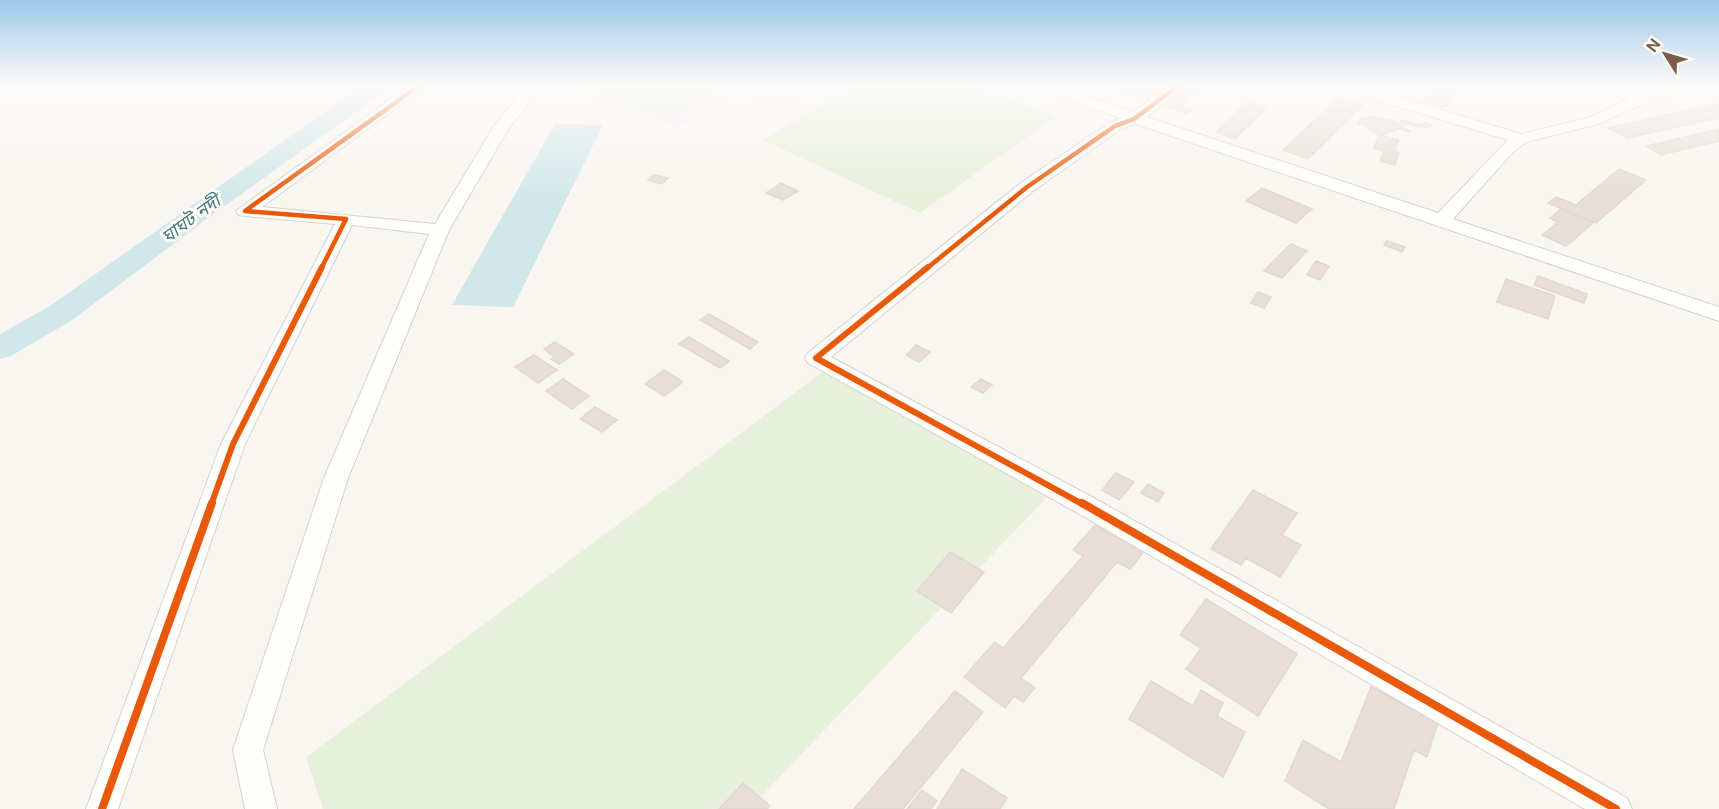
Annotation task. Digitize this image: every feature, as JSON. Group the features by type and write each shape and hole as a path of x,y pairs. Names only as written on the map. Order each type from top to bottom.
{"street":[{"path":"368,123 245,212 346,219 440,230"},
{"path":"261,809 248,750 336,478 440,230 505,123"},
{"path":"1124,123 1115,126 1027,187 816,358 1092,509 1616,809"},
{"path":"1145,123 1719,314"},
{"path":"1467,123 1520,139"},
{"path":"1441,221 1507,149 1520,139 1586,123"},
{"path":"102,809 233,444 346,219"}],"shaded area":[{"path":"666,123 687,123 679,127"}],"green space":[{"path":"792,123 1047,123 920,213 763,140"},
{"path":"824,371 1052,492 749,809 323,809 306,757"}],"water":[{"path":"555,124 603,125 513,307 452,305"}],"building":[{"path":"1226,123 1251,123 1235,139 1216,132"},
{"path":"1312,123 1345,123 1308,159 1283,150"},
{"path":"1395,123 1394,125 1412,123 1420,125 1426,123 1432,126 1424,128 1407,124 1401,126 1411,132 1399,129 1380,135 1399,140 1395,150 1399,153 1395,165 1380,161 1384,151 1374,148 1379,135 1367,128 1368,126 1358,124"},
{"path":"1631,123 1697,123 1628,138 1608,128"},
{"path":"1719,129 1719,141 1661,155 1646,146"},
{"path":"1619,169 1646,180 1596,223 1548,203 1556,197 1576,205"},
{"path":"654,175 668,178 662,184 648,180"},
{"path":"781,183 798,191 783,200 766,193"},
{"path":"1262,188 1312,209 1296,223 1246,201"},
{"path":"1561,209 1593,223 1566,246 1542,235 1558,222 1550,218"},
{"path":"1387,241 1405,247 1402,252 1384,245"},
{"path":"1291,244 1307,251 1282,278 1264,271"},
{"path":"1316,261 1329,266 1320,280 1307,275"},
{"path":"1538,276 1587,294 1584,303 1534,285"},
{"path":"1506,279 1555,296 1548,319 1497,302"},
{"path":"1258,292 1271,297 1264,308 1251,303"},
{"path":"709,314 758,342 750,349 700,320"},
{"path":"689,337 729,361 720,368 679,344"},
{"path":"555,342 574,354 559,364 551,359 555,357 544,349"},
{"path":"916,345 930,352 919,362 906,355"},
{"path":"534,355 557,370 538,383 515,367"},
{"path":"664,370 683,382 664,396 645,384"},
{"path":"563,379 589,396 572,409 546,391"},
{"path":"981,379 992,385 983,393 971,387"},
{"path":"595,407 617,420 602,432 580,419"},
{"path":"1116,473 1134,482 1119,500 1102,490"},
{"path":"1148,484 1164,493 1158,502 1141,493"},
{"path":"1253,490 1297,513 1282,535 1301,545 1280,577 1246,558 1241,565 1211,549"},
{"path":"1095,525 1143,553 1130,569 1117,562 1021,678 1035,688 1023,702 1014,696 1005,708 964,677 995,642 1003,648 1083,556 1073,550"},
{"path":"950,552 984,572 951,613 917,591"},
{"path":"1206,599 1297,654 1258,716 1186,669 1201,648 1180,635"},
{"path":"1151,681 1193,706 1201,690 1223,703 1217,716 1245,732 1223,777 1129,719"},
{"path":"1371,687 1438,722 1427,757 1414,750 1394,809 1329,809 1285,781 1303,740 1341,762"},
{"path":"955,691 983,712 903,809 854,809"},
{"path":"962,769 1007,798 1000,809 937,809"},
{"path":"743,783 770,806 767,809 719,809"},
{"path":"922,790 937,801 931,809 907,809"}],"waterway":[{"name":"ঘাঘট নদী","path":"0,348 61,313 324,123"}],"cycle path":[{"path":"102,809 233,444 346,219 245,211 368,123"},
{"path":"1124,123 1115,126 1027,187 816,358 1092,509 1616,809"}]}
